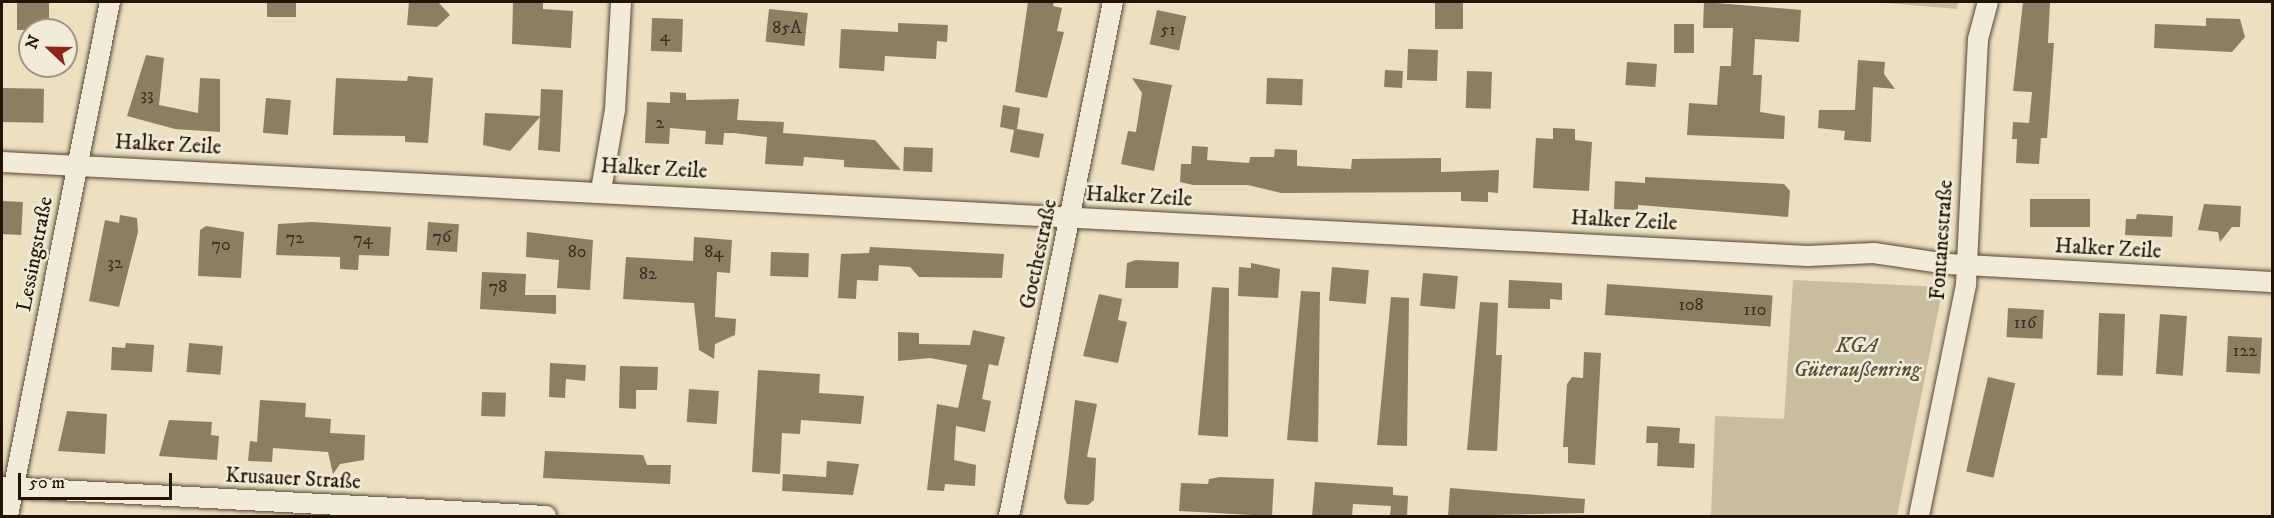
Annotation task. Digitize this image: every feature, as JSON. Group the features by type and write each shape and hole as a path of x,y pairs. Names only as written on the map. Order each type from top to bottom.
{"street":[{"name":"Lessingstraße","path":"8,516 8,488 110,2"},
{"path":"602,190 615,110 621,2"},
{"name":"Goethestraße","path":"1009,516 1113,2"},
{"name":"Fontanestraße","path":"1919,516 1966,266 1978,39 1988,2"},
{"name":"Halker Zeile","path":"2,162 602,190 1071,218 1808,256 1874,253 1966,266 2272,282"},
{"name":"Krusauer Straße","path":"8,488 546,516"}],"green space":[{"path":"1873,2 1958,2 1957,9"},
{"name":"KGA Güteraußenring","path":"1793,280 1943,287 1897,516 1711,516 1715,416 1784,419"}],"building":[{"path":"17,2 49,2 49,18 18,18 17,30"},
{"path":"267,2 296,2 296,17 267,17"},
{"path":"409,2 438,2 450,15 437,27 407,25"},
{"path":"513,2 543,2 543,9 573,11 571,48 512,44"},
{"path":"1028,2 1054,2 1053,6 1062,8 1057,31 1064,32 1047,98 1015,92"},
{"path":"1435,2 1463,2 1463,29 1435,29"},
{"path":"1704,2 1801,10 1799,42 1755,39 1753,75 1762,75 1760,112 1785,116 1784,139 1687,135 1689,103 1717,105 1720,66 1731,66 1733,28 1703,28"},
{"path":"2023,2 2050,2 2048,43 2054,43 2047,138 2041,138 2039,164 2016,163 2017,139 2012,139 2013,122 2029,123 2032,92 2013,91"},
{"path":"769,9 808,13 804,46 766,42"},
{"path":"1157,10 1186,16 1179,50 1150,44"},
{"path":"652,18 683,19 682,52 651,51"},
{"path":"2206,18 2240,19 2245,37 2232,52 2154,48 2155,24 2206,26"},
{"path":"898,23 948,25 947,42 937,41 936,59 885,56 884,71 839,68 841,29 898,32"},
{"path":"1674,24 1694,24 1694,53 1674,53"},
{"path":"1408,49 1438,50 1437,81 1407,80"},
{"path":"146,55 164,58 159,105 198,113 200,78 220,79 220,132 175,129 127,116"},
{"path":"1858,60 1885,62 1884,74 1895,89 1873,87 1871,142 1844,140 1845,131 1818,128 1819,110 1855,110"},
{"path":"1627,62 1657,64 1655,87 1625,85"},
{"path":"1385,70 1403,71 1402,88 1384,87"},
{"path":"1467,71 1492,72 1491,109 1466,108"},
{"path":"408,76 433,78 428,143 405,142 405,136 333,135 336,78 407,81"},
{"path":"1132,78 1172,85 1154,171 1121,164 1128,131 1136,132 1142,93"},
{"path":"1267,78 1303,79 1302,105 1266,104"},
{"path":"2,88 44,89 43,123 2,122"},
{"path":"541,89 563,90 560,152 538,150 540,117 510,151 483,145 485,113 540,116"},
{"path":"670,92 686,93 686,100 739,99 737,120 784,122 783,133 875,140 901,170 844,167 844,160 804,157 803,166 765,164 767,137 734,133 724,133 723,145 705,144 706,131 670,128 669,144 645,143 647,102 670,103"},
{"path":"266,98 291,100 288,135 263,133"},
{"path":"1003,105 1020,108 1017,129 1044,134 1039,158 1010,152 1014,130 1000,127"},
{"path":"1553,128 1575,129 1575,140 1592,142 1589,191 1533,188 1536,138 1553,139"},
{"path":"1192,146 1208,147 1207,160 1249,163 1250,157 1274,157 1275,149 1297,150 1297,166 1351,169 1352,159 1441,158 1441,172 1499,170 1498,193 1488,192 1488,202 1461,201 1461,192 1281,193 1248,185 1193,185 1180,182 1181,164 1191,164"},
{"path":"904,147 933,148 932,172 903,171"},
{"path":"1645,177 1784,184 1790,191 1788,217 1638,205 1638,210 1614,209 1615,181 1645,183"},
{"path":"2030,199 2090,199 2090,227 2030,227"},
{"path":"2,201 23,202 21,235 2,234"},
{"path":"2204,204 2241,206 2240,227 2232,227 2220,242 2218,232 2198,230"},
{"path":"2137,214 2173,216 2172,237 2125,235 2126,219 2136,219"},
{"path":"120,215 137,218 138,232 119,307 89,301 105,220 119,223"},
{"path":"312,222 391,227 389,256 359,255 358,270 340,269 340,257 276,255 278,224"},
{"path":"428,222 459,224 457,252 426,250"},
{"path":"206,226 244,232 241,278 198,276 200,230"},
{"path":"527,232 593,240 590,290 557,288 559,260 526,257"},
{"path":"694,237 732,240 730,273 717,272 715,317 736,319 735,335 715,344 714,359 699,350 694,303 623,299 626,257 693,261"},
{"path":"870,247 1004,254 1002,278 919,277 910,267 879,265 878,281 857,280 856,299 838,298 841,254 869,253"},
{"path":"771,252 809,253 808,277 770,276"},
{"path":"1136,260 1179,262 1178,288 1125,288 1127,263"},
{"path":"1251,263 1280,269 1278,298 1238,296 1239,267 1251,268"},
{"path":"1332,267 1369,270 1366,304 1329,301"},
{"path":"482,272 526,274 525,295 556,295 556,314 480,309"},
{"path":"1423,273 1458,276 1455,309 1420,306"},
{"path":"1509,280 1562,283 1562,300 1550,299 1550,309 1508,308"},
{"path":"1607,284 1773,296 1770,327 1605,315"},
{"path":"1212,287 1229,288 1228,437 1198,435"},
{"path":"1301,291 1320,292 1318,442 1287,440"},
{"path":"1099,294 1122,299 1118,320 1127,322 1118,363 1083,356"},
{"path":"1391,297 1409,298 1407,446 1377,445"},
{"path":"1480,302 1498,303 1496,355 1502,355 1497,451 1467,450"},
{"path":"2008,308 2044,310 2042,339 2006,337"},
{"path":"2099,313 2125,314 2123,376 2097,375"},
{"path":"2160,314 2187,316 2183,376 2156,374"},
{"path":"973,330 1005,337 998,366 989,364 982,399 991,401 985,432 956,426 954,460 976,465 975,486 945,484 944,491 927,490 937,404 958,408 967,365 930,358 898,361 898,332 919,333 919,344 970,345"},
{"path":"2228,336 2262,338 2260,374 2226,372"},
{"path":"126,343 154,345 152,372 111,370 112,347 125,348"},
{"path":"189,343 223,346 220,375 186,372"},
{"path":"1584,352 1601,353 1595,465 1568,463 1568,447 1563,447 1567,384 1572,377 1583,378"},
{"path":"550,363 586,365 585,381 566,379 565,398 549,397"},
{"path":"620,366 658,367 657,390 636,390 636,409 619,408"},
{"path":"758,370 820,374 819,393 864,396 861,424 801,420 800,434 782,433 780,474 752,472"},
{"path":"1988,377 2015,383 1993,478 1966,472"},
{"path":"689,389 719,391 717,424 687,422"},
{"path":"482,392 506,393 505,417 481,416"},
{"path":"260,400 306,403 305,417 331,419 330,433 365,435 364,460 340,464 333,474 328,452 273,448 272,462 248,461 250,441 257,442"},
{"path":"1075,400 1097,404 1087,457 1096,458 1094,500 1088,505 1067,504 1064,498"},
{"path":"67,411 107,414 105,454 58,451"},
{"path":"169,420 212,422 211,435 219,436 217,460 159,456"},
{"path":"1647,426 1680,428 1679,443 1695,444 1694,468 1657,466 1658,443 1646,443"},
{"path":"545,451 643,455 647,465 671,465 670,484 543,478"},
{"path":"827,461 859,464 853,495 782,491 783,474 826,477"},
{"path":"1220,477 1274,479 1272,516 1179,511 1181,483 1208,484 1209,479"},
{"path":"1315,482 1393,487 1393,495 1408,496 1407,516 1390,516 1391,506 1353,504 1352,516 1312,516"},
{"path":"1450,488 1585,499 1584,513 1448,516"}]}
